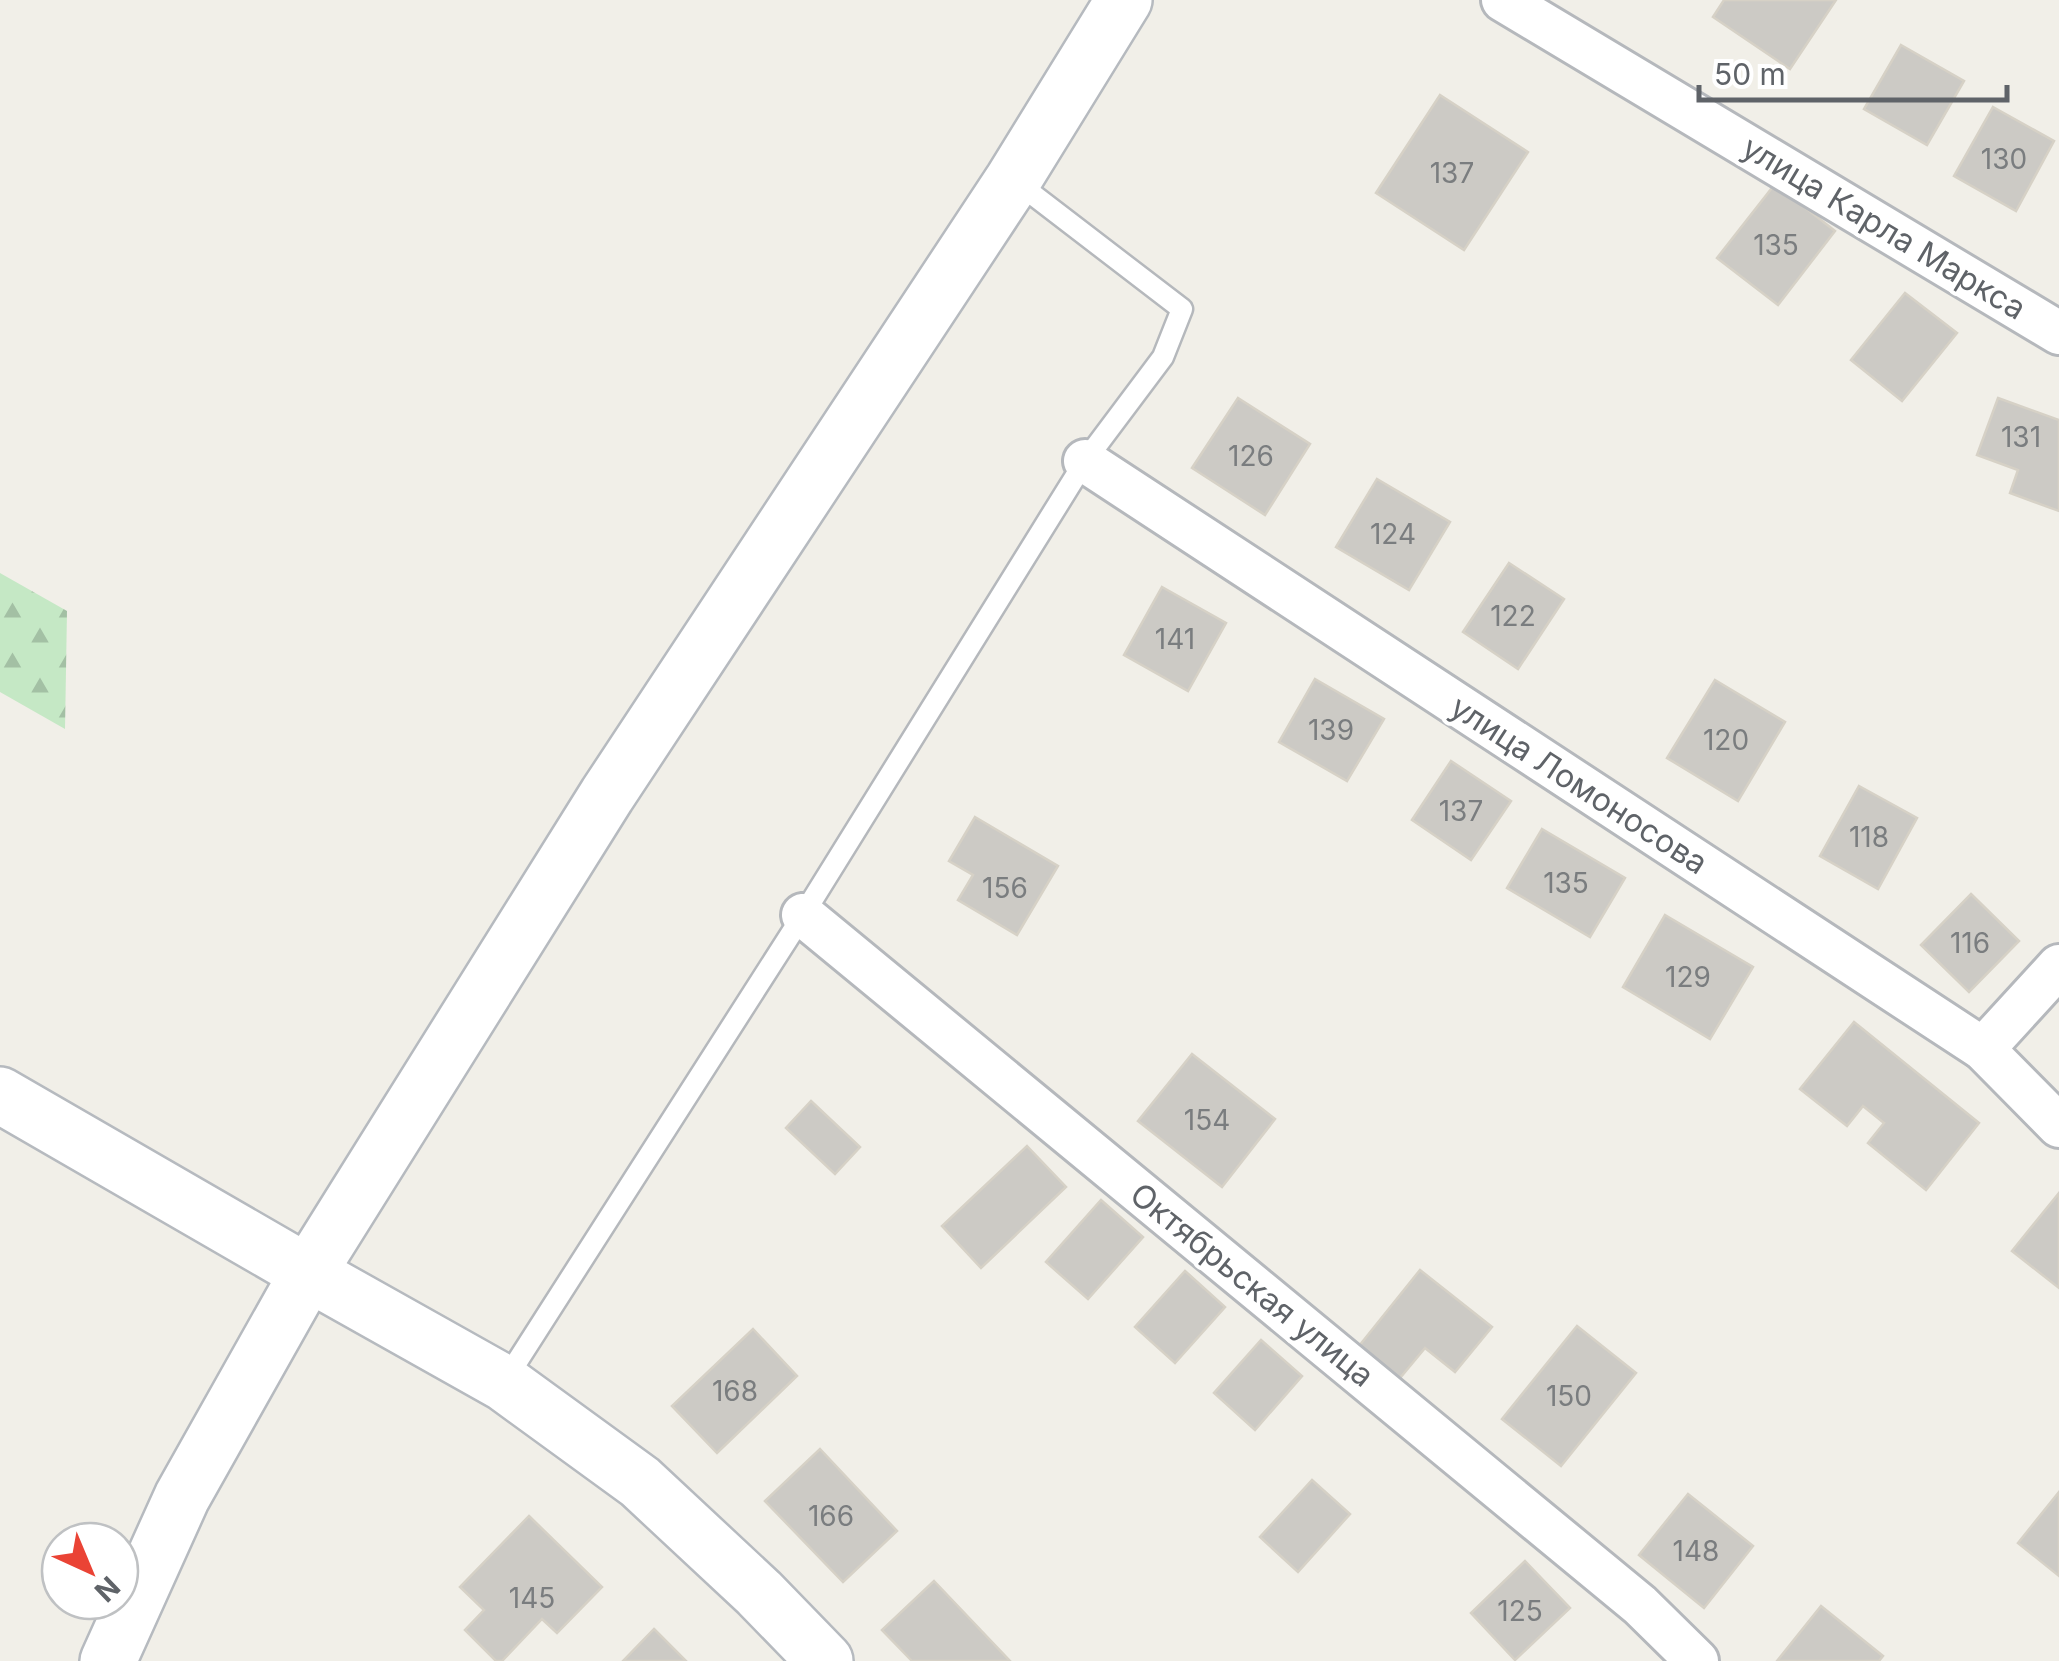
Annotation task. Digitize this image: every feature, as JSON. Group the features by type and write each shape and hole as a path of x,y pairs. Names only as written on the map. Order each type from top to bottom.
{"main road":[{"path":"108,1661 182,1497 308,1274 607,795 1013,180 1124,0"},
{"path":"0,1094 504,1383 640,1482 759,1592 825,1661"}],"street":[{"name":"улица Карла Маркса","path":"1503,0 2059,333"},
{"name":"улица Ломоносова","path":"1085,461 1983,1049 2059,1126"},
{"name":"Октябрьская улица","path":"802,915 1625,1592 1697,1661"},
{"path":"1983,1049 2059,966"}],"lane":[{"path":"504,1383 1085,461 1163,357 1182,310 1013,180"}],"green space":[{"path":"0,573 67,611 65,729 0,692"}],"building":[{"path":"1724,0 1836,0 1790,69 1713,17"},
{"path":"1901,45 1964,81 1927,145 1864,109"},
{"path":"1440,95 1528,152 1464,250 1376,193"},
{"path":"1993,107 2054,141 2016,211 1954,176"},
{"path":"1775,184 1835,231 1778,305 1717,258"},
{"path":"1905,293 1957,333 1902,401 1851,360"},
{"path":"1238,398 1310,444 1265,515 1192,468"},
{"path":"1998,398 2059,420 2059,511 2010,493 2018,470 1977,455"},
{"path":"1377,479 1450,522 1409,590 1336,547"},
{"path":"1509,563 1564,599 1518,669 1463,632"},
{"path":"1162,587 1226,623 1188,691 1124,655"},
{"path":"1315,679 1384,719 1347,781 1279,742"},
{"path":"1715,680 1785,722 1738,801 1667,758"},
{"path":"1451,761 1511,801 1471,860 1412,820"},
{"path":"1859,786 1917,818 1878,889 1820,856"},
{"path":"975,817 1058,866 1017,935 958,900 973,875 949,861"},
{"path":"1542,829 1625,878 1590,937 1507,888"},
{"path":"1971,894 2019,941 1969,992 1921,945"},
{"path":"1665,915 1753,967 1710,1039 1623,987"},
{"path":"1854,1022 1979,1123 1926,1190 1868,1143 1884,1123 1863,1106 1847,1126 1800,1089"},
{"path":"1192,1054 1275,1119 1222,1187 1138,1121"},
{"path":"811,1101 860,1147 835,1174 786,1128"},
{"path":"1027,1146 1066,1187 981,1268 942,1226"},
{"path":"2059,1193 2059,1288 2012,1251"},
{"path":"1101,1200 1143,1237 1088,1299 1046,1262"},
{"path":"1420,1270 1492,1327 1455,1372 1425,1348 1400,1378 1359,1346"},
{"path":"1185,1271 1225,1307 1175,1363 1135,1327"},
{"path":"1577,1326 1636,1373 1561,1466 1502,1419"},
{"path":"753,1329 797,1376 717,1453 672,1406"},
{"path":"1261,1340 1302,1376 1255,1430 1214,1393"},
{"path":"820,1449 897,1531 843,1582 765,1501"},
{"path":"1312,1480 1350,1514 1298,1572 1260,1537"},
{"path":"2059,1492 2059,1576 2018,1543"},
{"path":"1688,1494 1753,1546 1704,1608 1639,1555"},
{"path":"529,1516 602,1587 557,1633 542,1619 502,1661 496,1661 465,1630 484,1610 460,1587"},
{"path":"1525,1561 1570,1608 1515,1660 1471,1613"},
{"path":"934,1581 1010,1661 912,1661 882,1630"},
{"path":"1821,1606 1883,1656 1879,1661 1777,1661"},
{"path":"654,1629 686,1661 623,1661"}]}
